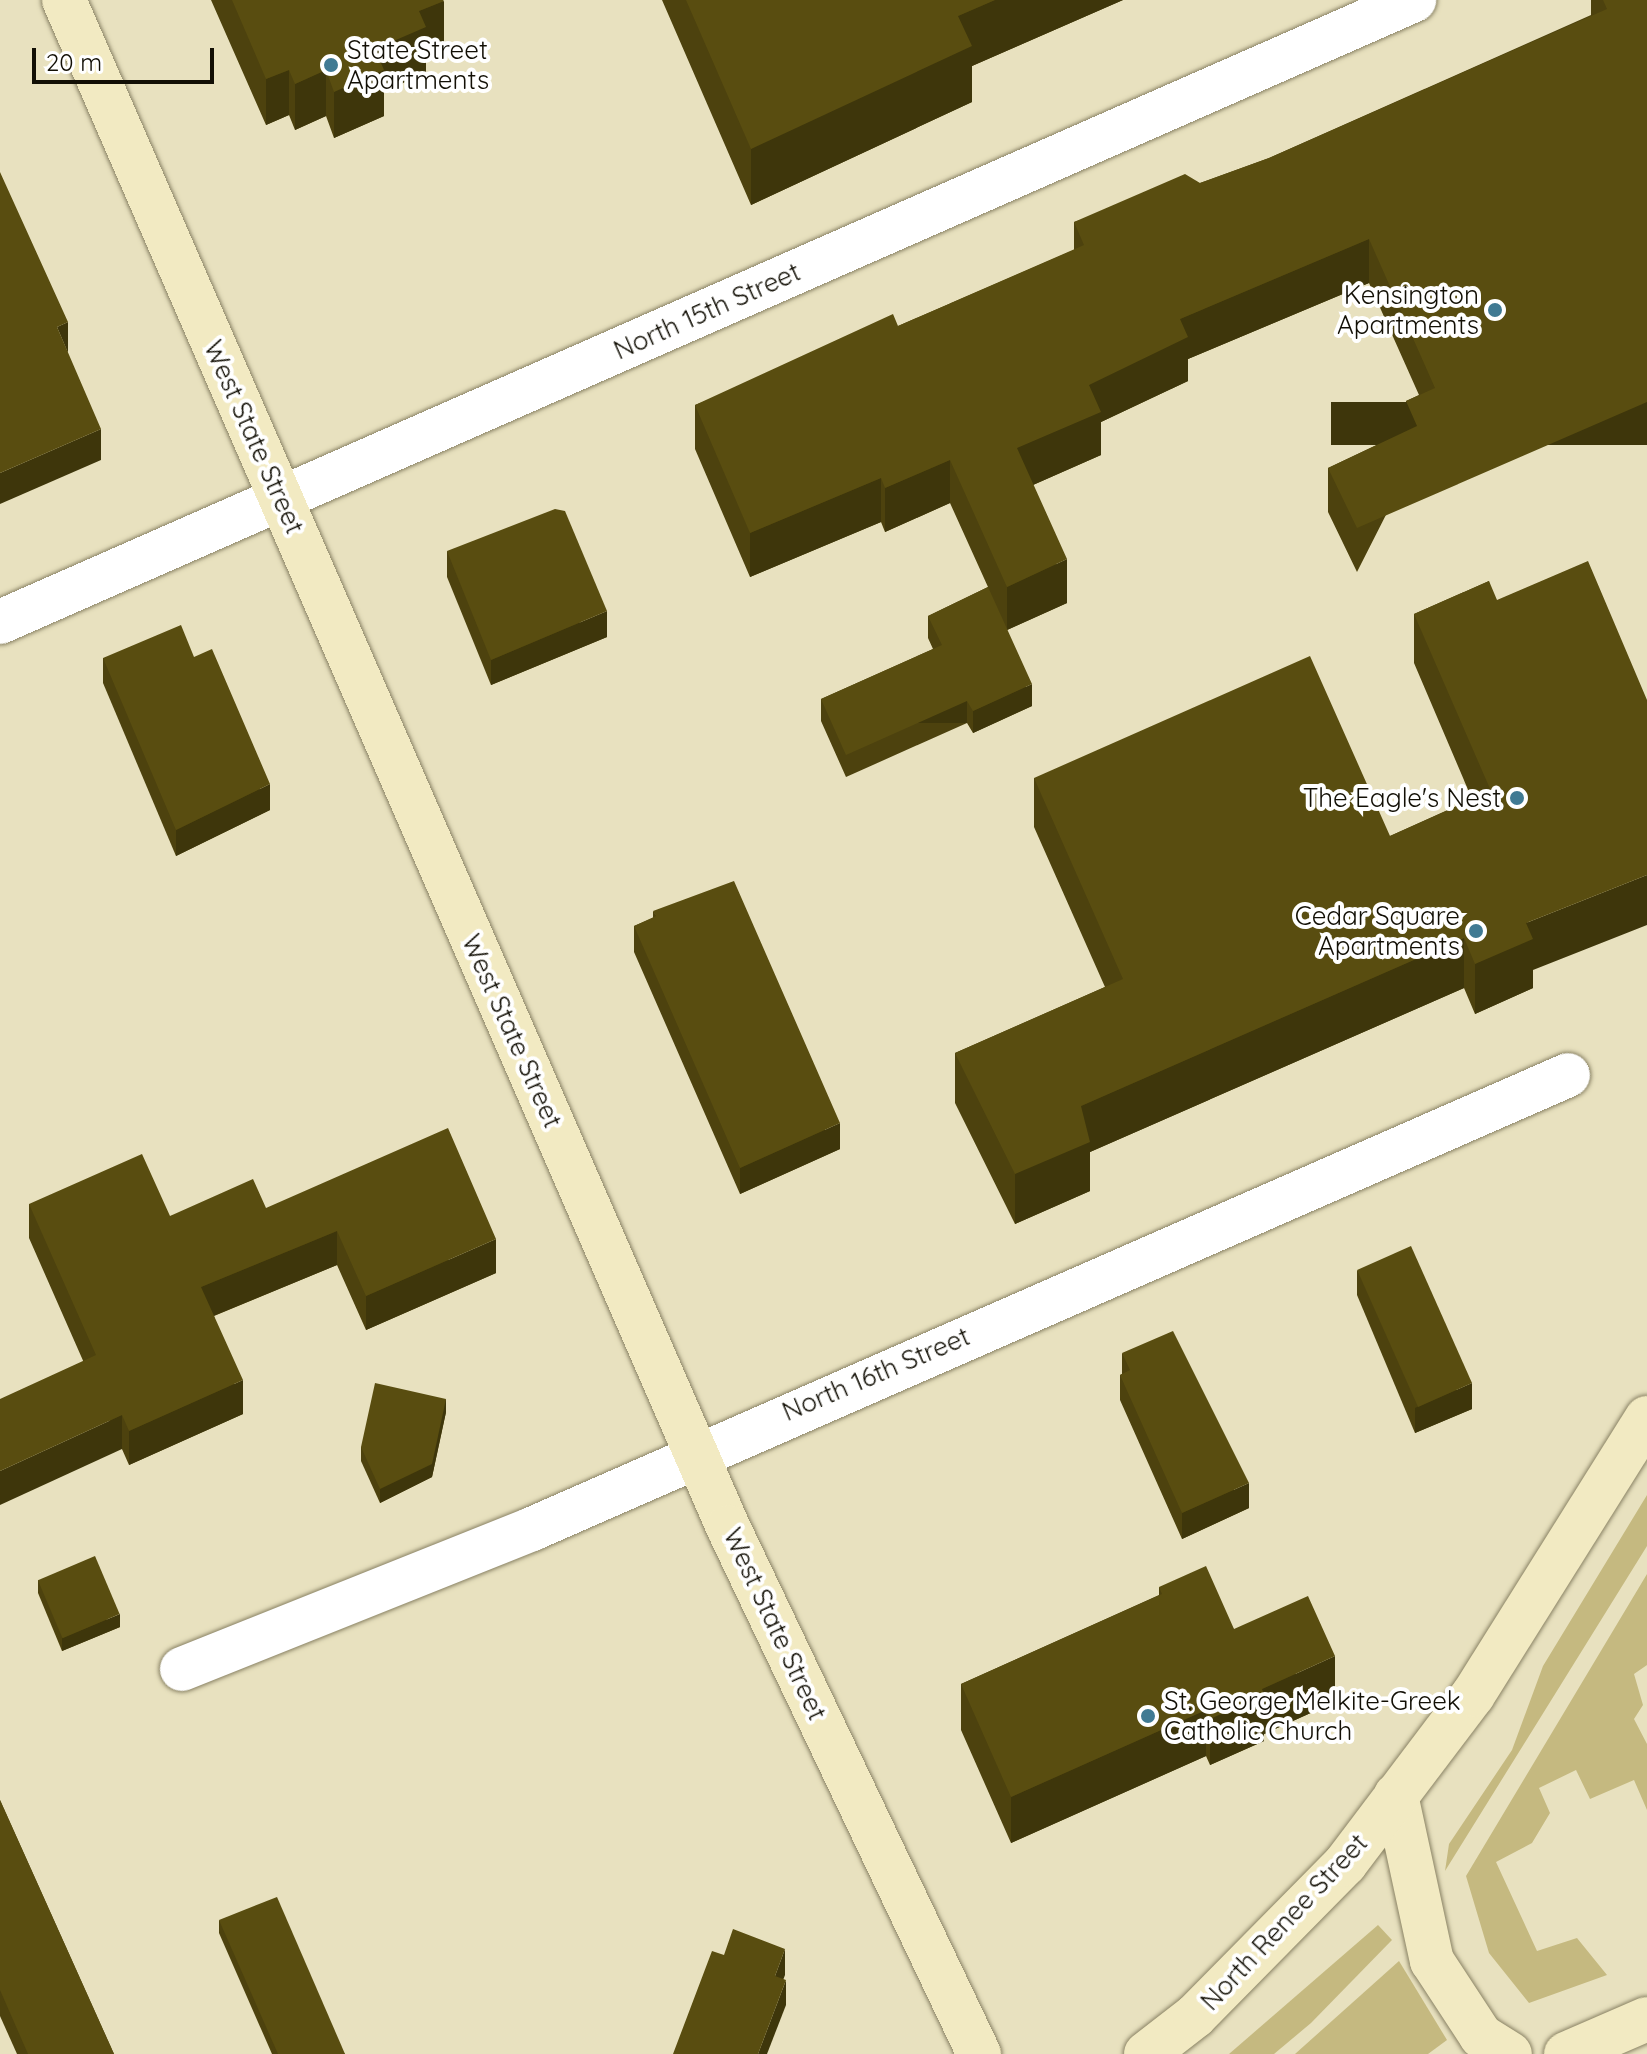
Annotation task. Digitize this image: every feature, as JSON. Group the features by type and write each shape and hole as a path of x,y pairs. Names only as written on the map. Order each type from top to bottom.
{"street":[{"name":"West State Street","path":"64,0 698,1454 979,2054"},
{"name":"North 15th Street","path":"0,622 1414,0"},
{"name":"North 16th Street","path":"182,1669 532,1529 1568,1075"},
{"name":"North Renee Street","path":"1146,2054 1195,2016 1334,1875 1473,1695 1647,1418"},
{"path":"1396,1795 1432,1961 1481,2036 1510,2054"},
{"path":"1566,2054 1647,2019"}],"shaded area":[{"path":"1647,1495 1647,1546 1445,1871 1449,1844 1512,1750 1543,1666"},
{"path":"1647,1574 1647,1665 1634,1674 1643,1705 1634,1719 1647,1744 1647,1810 1634,1780 1590,1799 1576,1770 1539,1788 1550,1813 1532,1843 1496,1862 1537,1951 1577,1938 1607,1975 1529,2003 1489,1953 1466,1876"},
{"path":"1378,1925 1392,1940 1311,2023 1274,2054 1229,2054"},
{"path":"1399,1961 1447,2040 1428,2054 1295,2054"}],"building":[{"path":"232,0 444,1 419,11 426,27 375,49 384,70 334,92 326,70 295,84 289,70 266,79"},
{"path":"686,0 995,0 958,16 972,46 751,149"},
{"path":"1603,0 1647,0 1647,402 1357,528 1328,468 1417,426 1406,401 1435,388 1369,239 1180,319 1188,337 1089,385 1101,412 1017,448 1067,559 1007,587 950,460 885,488 881,478 750,533 695,405 893,314 898,326 1084,245 1074,222 1185,174 1200,183 1269,158 1607,9"},
{"path":"0,172 68,322 57,327 101,429 0,473"},
{"path":"555,509 565,511 607,611 491,660 447,551"},
{"path":"1588,561 1647,700 1647,875 1526,923 1533,939 1475,964 1464,938 1081,1106 1090,1142 1015,1174 955,1053 1123,979 1034,778 1310,656 1390,836 1491,791 1414,614 1489,581 1497,600"},
{"path":"988,587 1032,684 973,711 967,701 846,755 821,699 942,645 928,616"},
{"path":"181,625 194,657 212,649 270,784 176,830 103,658"},
{"path":"734,881 840,1123 740,1168 634,926 656,916 653,911"},
{"path":"448,1128 496,1239 366,1296 337,1231 201,1287 243,1380 129,1431 122,1415 0,1471 0,1399 96,1355 29,1204 142,1154 170,1216 253,1179 266,1208"},
{"path":"1411,1246 1472,1383 1418,1407 1357,1270"},
{"path":"1173,1331 1249,1483 1182,1513 1120,1375 1130,1370 1122,1353"},
{"path":"375,1383 446,1399 432,1464 380,1489 361,1447"},
{"path":"95,1556 120,1614 63,1638 38,1580"},
{"path":"1206,1566 1234,1629 1308,1596 1335,1656 1262,1689 1264,1695 1210,1719 1206,1710 1011,1797 961,1684 1162,1594 1159,1587"},
{"path":"0,1800 114,2054 28,2054 0,1990"},
{"path":"277,1897 345,2054 278,2054 219,1920"},
{"path":"733,1929 785,1949 775,1976 786,1980 758,2054 673,2054 712,1951 724,1955"}],"place":[{"name":"State Street Apartments","path":"331,65"},
{"name":"Kensington Apartments","path":"1495,310"},
{"name":"The Eagle's Nest","path":"1517,798"},
{"name":"Cedar Square Apartments","path":"1476,931"},
{"name":"St. George Melkite-Greek Catholic Church","path":"1148,1716"}]}
